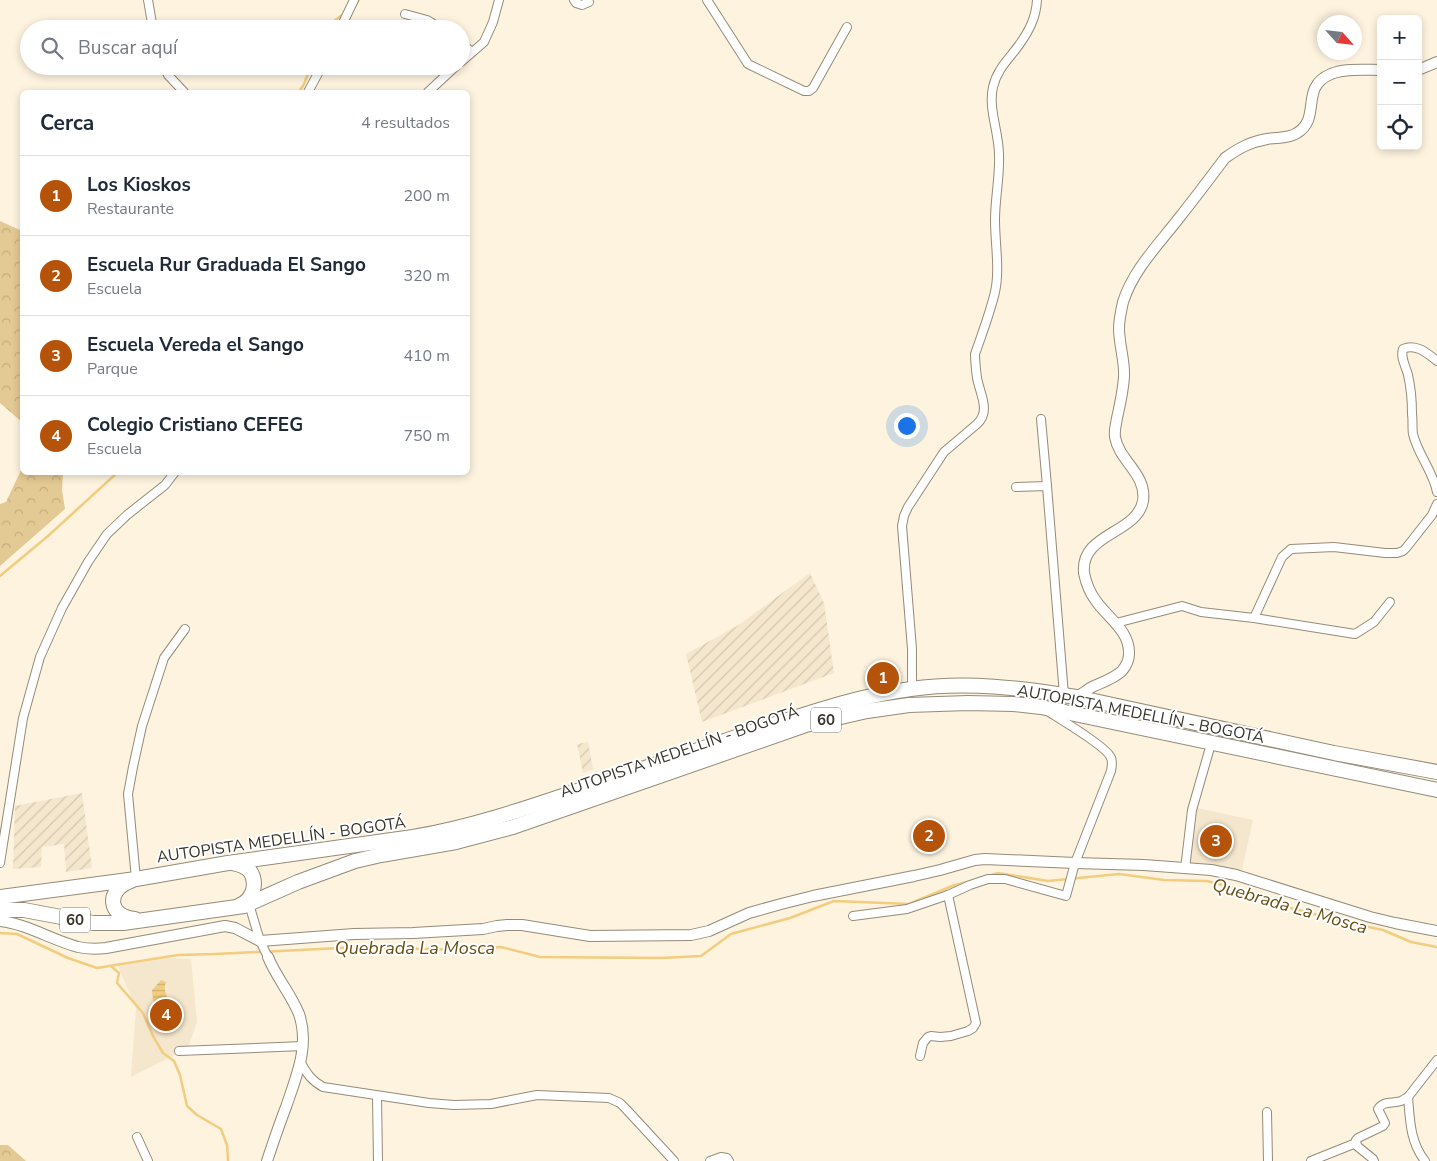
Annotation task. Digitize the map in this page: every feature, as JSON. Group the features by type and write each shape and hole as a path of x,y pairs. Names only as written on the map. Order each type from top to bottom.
{"highway":[{"name":"AUTOPISTA MEDELLÍN - BOGOTÁ","path":"0,897 136,879 228,863 442,832 537,805 813,711 912,688 978,686 1011,688 1070,696 1334,753 1437,772"},
{"name":"AUTOPISTA MEDELLÍN - BOGOTÁ","path":"0,910 24,910 100,923 122,923 249,904 298,882 355,861 456,842 513,827 806,725 867,711 909,705 1013,704 1041,708 1437,790"},
{"path":"228,863 242,865 250,871 254,880 254,889 250,897 244,904 235,907"},
{"path":"136,879 120,886 115,892 113,899 115,909 126,918 151,920"}],"street":[{"path":"148,0 151,20"},
{"path":"345,20 354,0"},
{"path":"472,52 484,42 499,0"},
{"path":"574,0 582,5 589,2"},
{"path":"707,0 748,64 804,92 813,88 847,27"},
{"path":"912,688 912,650 902,526 908,507 944,452 982,420 983,400 977,380 976,354 995,292 998,269 995,221 999,151 991,100 992,87 1000,69 1033,22 1037,11 1037,0"},
{"path":"405,14 426,20"},
{"path":"1422,68 1437,62"},
{"path":"1041,419 1070,696 1108,681 1122,670 1129,658 1130,645 1116,623 1096,602 1084,574 1085,559 1088,552 1137,515 1143,500 1143,490 1139,476 1121,452 1114,434 1124,377 1119,329 1120,315 1131,281 1225,158 1238,148 1248,144 1266,139 1291,137 1299,132 1306,126 1309,120 1310,100 1313,90 1319,82 1330,74 1377,70"},
{"path":"168,75 182,90"},
{"path":"309,90 317,75"},
{"path":"430,90 446,75"},
{"path":"1437,361 1416,347 1407,347 1402,351 1402,357 1408,374 1413,434 1430,470 1437,492"},
{"path":"0,863 23,718 40,658 62,608 88,562 107,534 127,515 165,485 173,475"},
{"path":"1016,487 1047,486"},
{"path":"1254,618 1282,557 1291,549 1334,547 1397,553 1406,548 1432,515 1437,504"},
{"path":"1116,623 1182,606 1201,612 1254,618 1355,634 1374,622 1390,602"},
{"path":"136,879 128,794 133,766 142,726 164,658 185,629"},
{"path":"853,916 906,909 988,879 1005,880 1066,896 1075,863 1111,771 1112,761 1109,754 1099,745 1041,708"},
{"path":"1186,869 1192,810 1211,744"},
{"path":"0,920 14,923 79,947 91,949 106,948 225,926 236,928 264,949 354,934 483,929 507,925 522,925 590,936 692,935 709,931 749,913 781,904 914,876 975,860 1144,865 1212,870 1236,874 1395,924 1437,931"},
{"path":"920,1056 923,1043 928,1037 951,1036 968,1031 976,1023 948,895"},
{"path":"249,904 272,968 298,1013 301,1022 303,1046 300,1063 267,1161"},
{"path":"179,1052 303,1046"},
{"path":"1311,1161 1356,1143 1358,1138 1385,1125 1378,1112 1380,1105 1385,1102 1402,1101 1408,1097 1437,1060"},
{"path":"300,1063 308,1076 323,1087 429,1103 454,1105 491,1104 538,1096 609,1098 626,1109 674,1161"},
{"path":"377,1096 378,1161"},
{"path":"1408,1097 1412,1134 1417,1149 1425,1161"},
{"path":"1267,1112 1268,1161"},
{"path":"137,1138 148,1161"},
{"path":"1356,1143 1374,1161"},
{"path":"710,1161 721,1157 727,1158 729,1161"}],"shaded area":[{"path":"810,573 824,603 834,673 702,722 686,654 737,626"},
{"path":"588,742 593,769 583,773 577,744"},
{"path":"82,793 92,868 66,872 64,844 42,847 41,867 13,869 15,806"},
{"path":"1197,808 1253,820 1241,874 1188,866"},
{"path":"168,958 191,959 197,1022 188,1048 131,1077 136,1009 118,966"},
{"path":"161,980 166,982 165,991 172,1007 166,1012 160,1003 153,1001 152,990"}],"green space":[{"path":"0,221 20,230 20,420 0,403"},
{"path":"20,472 20,475 63,475 62,490 65,509 0,566 0,504 6,502"},
{"path":"0,1145 8,1145 26,1161 0,1161"}],"waterway":[{"path":"355,5 359,0"},
{"path":"335,20 345,13"},
{"path":"300,90 308,75"},
{"path":"0,576 48,536 115,475"},
{"name":"Quebrada La Mosca","path":"988,876 998,873 1048,881 1119,874 1164,880 1207,881 1261,895 1287,907 1383,930 1411,942 1437,947"},
{"name":"Quebrada La Mosca","path":"0,933 17,934 68,958 97,968 178,955 361,947 462,950 501,947 540,957 662,958 701,956 731,934 790,918 834,901 909,904 952,886 971,881"},
{"path":"111,966 119,973 117,983 143,1013 163,1053 174,1061 180,1075 187,1106 197,1115 221,1129 227,1145 228,1161"}],"place":[{"name":"Los Kioskos","path":"883,678"},
{"name":"Escuela Rur Graduada El Sango","path":"929,836"},
{"name":"Escuela Vereda el Sango","path":"1216,841"},
{"name":"Colegio Cristiano CEFEG","path":"166,1015"}]}
